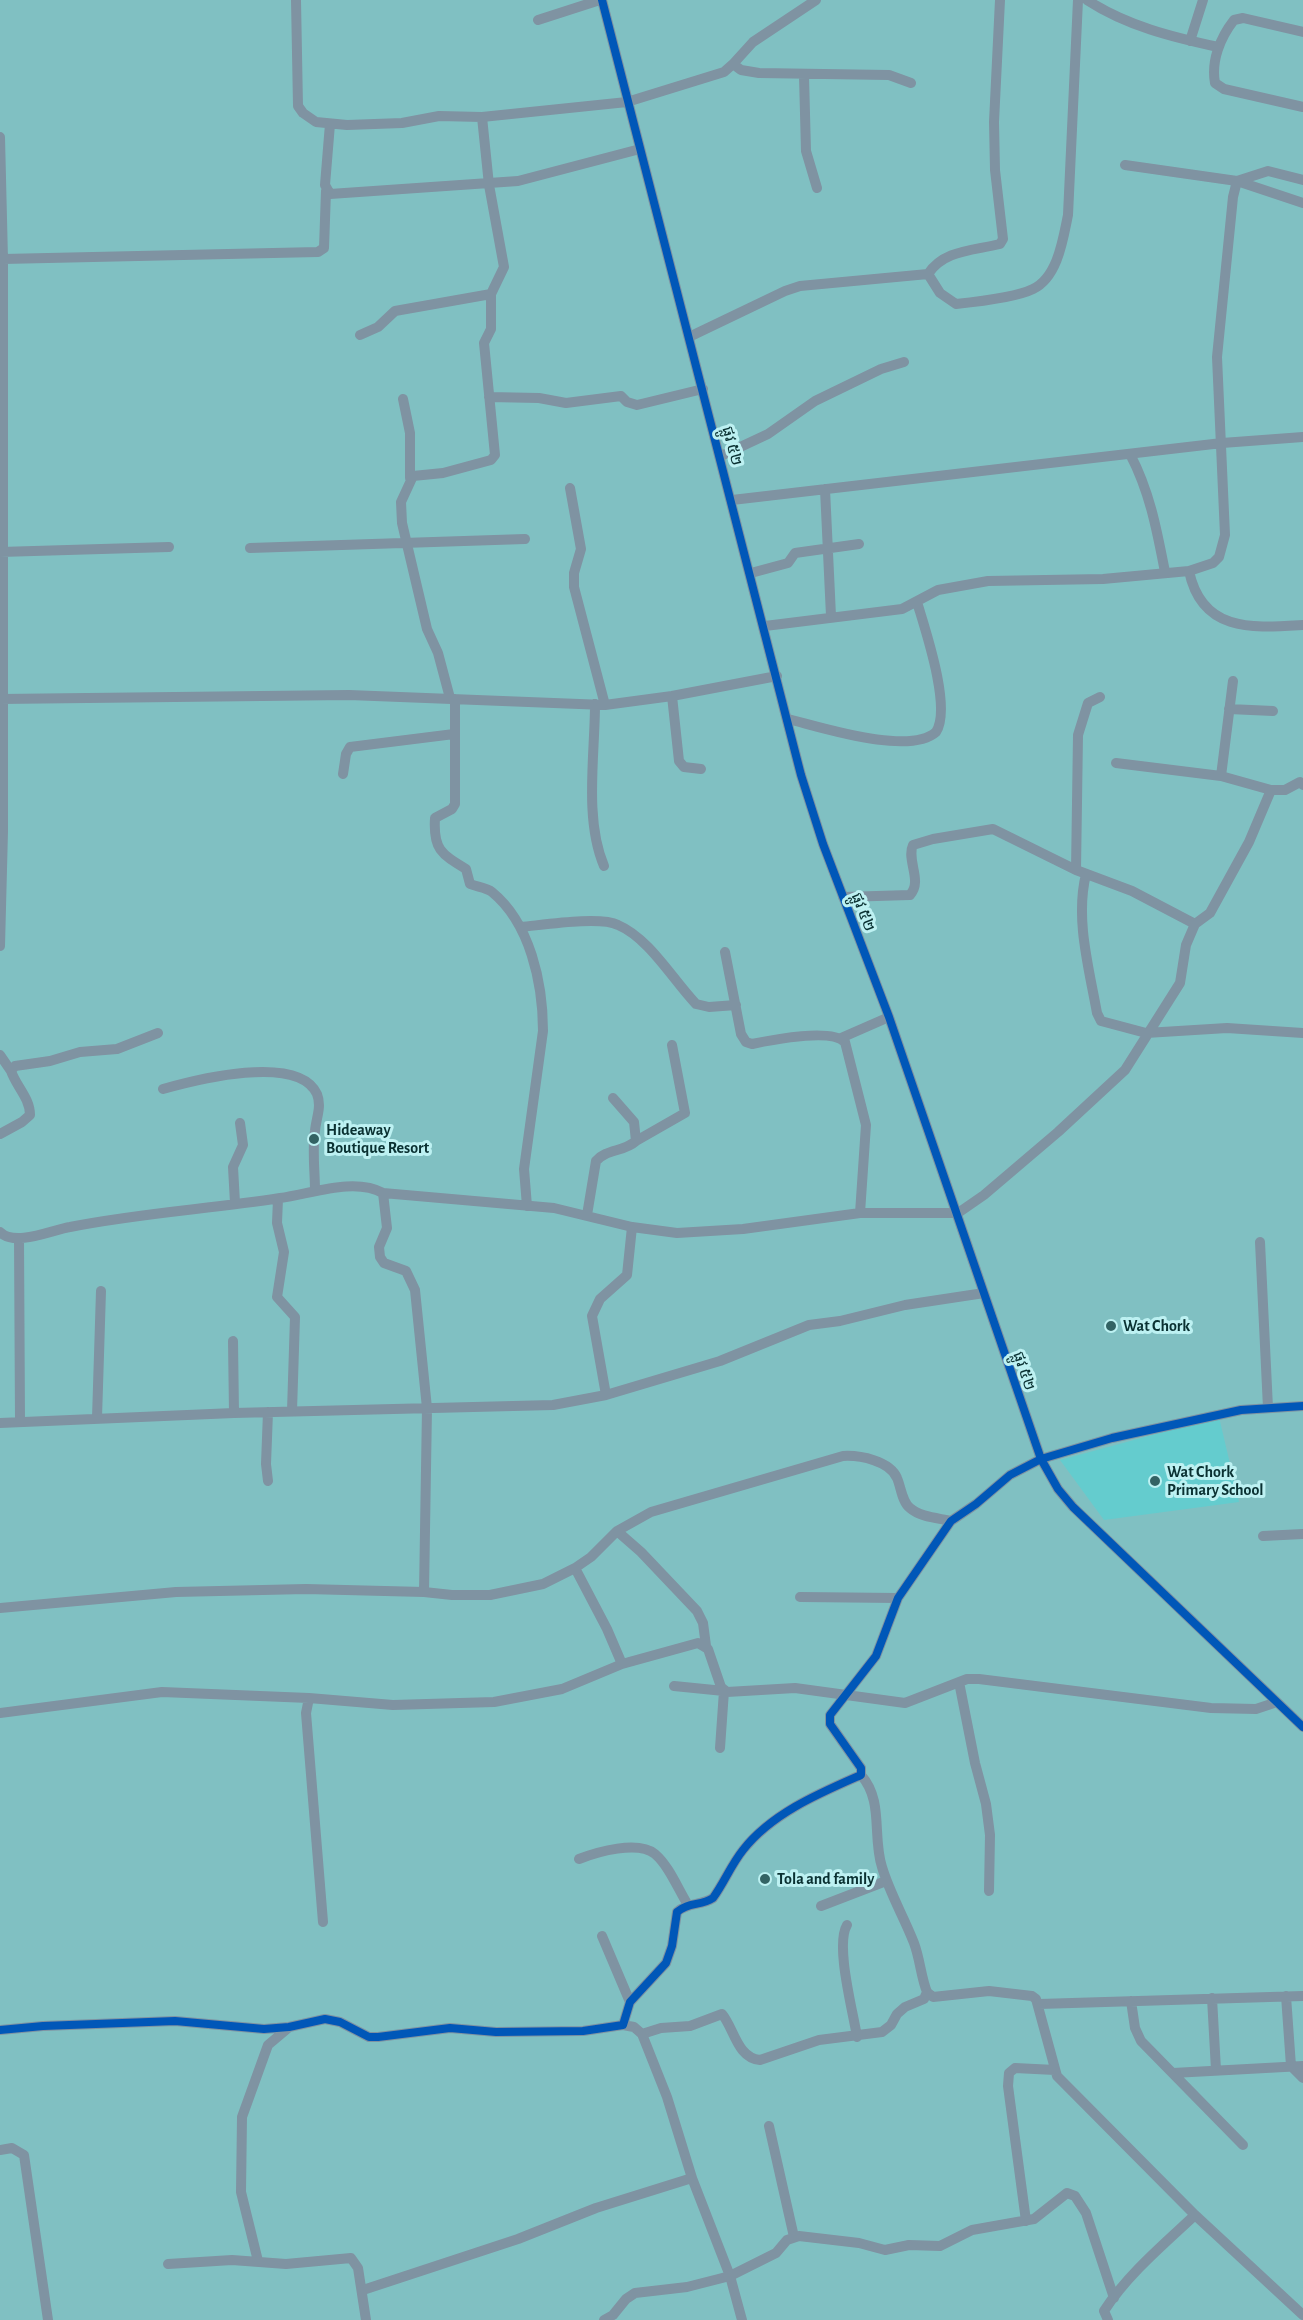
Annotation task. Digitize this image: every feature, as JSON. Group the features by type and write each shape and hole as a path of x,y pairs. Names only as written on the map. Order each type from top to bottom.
{"street":[{"path":"296,0 298,106 310,118 330,124 383,124 439,116 482,117 627,102 724,72 753,42 816,0"},
{"path":"538,20 601,0"},
{"name":"ផ្លូវ ៥២","path":"601,0 822,844 889,1017 1041,1459 1058,1489 1073,1507 1303,1727"},
{"path":"689,337 800,286 928,274 942,257 1000,244 1003,239 995,170 994,122 1000,0"},
{"path":"928,274 940,293 956,304 1034,289 1051,269 1062,248 1068,215 1078,0"},
{"path":"1087,0 1132,23 1218,47"},
{"path":"1190,41 1203,0"},
{"path":"1303,32 1238,18 1225,31 1218,47 1213,75 1218,87 1303,107"},
{"path":"733,64 741,70 759,73 889,75 911,83"},
{"path":"804,75 806,151 817,188"},
{"path":"410,478 417,474 443,473 491,460 495,448 484,343 491,329 491,294 504,267 489,185 482,117"},
{"path":"2,259 318,252 324,248 330,124"},
{"path":"0,137 3,831 0,946"},
{"path":"326,191 330,194 518,182 640,149"},
{"path":"1125,165 1237,181 1303,203"},
{"path":"1237,181 1268,171 1303,180"},
{"path":"765,626 902,609 938,590 988,581 1103,579 1189,571 1213,563 1223,545 1225,503 1217,357 1233,197 1237,181"},
{"path":"360,335 378,327 395,311 491,294"},
{"path":"721,456 768,434 815,401 881,369 904,362"},
{"path":"489,397 539,398 566,403 621,396 627,402 637,405 703,389"},
{"path":"403,399 410,433 410,478 400,502 427,629 438,652 452,698 455,804 452,809 435,818 438,848 443,855 465,869 470,884 491,891 514,915 521,927 532,959 543,1021 524,1168 527,1206"},
{"path":"732,500 1222,443 1303,437"},
{"path":"1130,454 1143,480 1152,508 1165,572"},
{"path":"570,488 581,549 574,573 574,587 600,704 591,784 597,847 604,866"},
{"path":"825,489 830,547 831,616"},
{"path":"250,548 525,539"},
{"path":"751,573 788,563 795,553 859,544"},
{"path":"2,552 169,547"},
{"path":"1189,571 1193,591 1198,598 1231,624 1252,628 1303,625"},
{"path":"788,719 883,742 926,738 936,732 939,721 938,680 917,602"},
{"path":"1,699 350,695 600,704 672,696 777,676"},
{"path":"1221,776 1233,681"},
{"path":"672,696 679,761 684,767 701,769"},
{"path":"1100,697 1088,704 1078,735 1081,910 1098,1018 1103,1023 1146,1033 1227,1028 1303,1034"},
{"path":"1229,709 1273,711"},
{"path":"343,774 346,754 350,747 454,734"},
{"path":"1116,763 1221,776 1271,790 1285,790 1302,782"},
{"path":"0,1232 3,1235 19,1238 111,1219 356,1187 376,1189 383,1193 554,1208 632,1227 688,1233 743,1229 860,1213 957,1213 984,1195 1058,1132 1125,1070 1146,1033 1163,1012 1179,984 1186,945 1195,924 1210,913 1249,842 1271,790"},
{"path":"843,897 910,895 915,883 911,853 913,845 985,830 999,831 1081,872 1132,891 1195,924"},
{"path":"521,927 574,922 617,924 633,934 696,1004 709,1007 736,1005"},
{"path":"725,952 743,1039 752,1044 789,1038 840,1038 889,1017"},
{"path":"11,1071 15,1066 50,1061 80,1052 125,1047 159,1033"},
{"path":"840,1038 848,1048 866,1125 860,1213"},
{"path":"587,1215 596,1161 600,1156 624,1149 685,1113 672,1045"},
{"path":"0,1055 28,1102 30,1115 0,1134"},
{"path":"163,1089 194,1080 260,1070 297,1077 316,1093 320,1110 314,1131 315,1191"},
{"path":"613,1098 634,1122 636,1141"},
{"path":"235,1203 233,1167 243,1145 240,1123"},
{"path":"383,1193 387,1228 379,1247 380,1257 384,1263 406,1271 415,1290 428,1408 423,1536 424,1592"},
{"path":"278,1199 278,1223 284,1252 278,1297 296,1317 292,1411"},
{"path":"606,1395 592,1316 600,1299 627,1275 632,1227"},
{"path":"19,1238 20,1422"},
{"path":"1260,1242 1268,1408"},
{"path":"97,1418 101,1291"},
{"path":"0,1423 292,1411 553,1405 606,1395 720,1361 809,1325 840,1321 897,1306 984,1293"},
{"path":"233,1341 234,1413"},
{"path":"1301,2307 1195,2215 1057,2076 1039,2004 1032,1996 996,1991 933,1997 927,1992 915,1945 886,1881 878,1852 874,1801 868,1783 861,1775 861,1768 829,1720 843,1695 876,1656 898,1598 951,1521 976,1504 1010,1474 1041,1459 1123,1436 1241,1410 1303,1406"},
{"path":"267,1412 268,1481"},
{"path":"0,1608 176,1592 306,1589 490,1595 518,1592 543,1584 574,1569 591,1557 617,1531 651,1512 849,1455 888,1467 896,1475 907,1507 911,1510 951,1521"},
{"path":"617,1531 641,1552 697,1611 703,1623 706,1646 724,1691 720,1748"},
{"path":"1263,1536 1303,1534"},
{"path":"574,1569 608,1629 622,1664"},
{"path":"800,1597 898,1598"},
{"path":"0,1713 162,1692 309,1698 393,1705 494,1702 562,1689 622,1664 695,1644 706,1646"},
{"path":"674,1686 724,1691 795,1688 905,1703 973,1678 1210,1708 1256,1709 1277,1702"},
{"path":"959,1682 975,1763 986,1804 990,1835 988,1891"},
{"path":"309,1698 306,1713 323,1922"},
{"path":"623,2025 630,2002 666,1963 672,1946 677,1912 688,1905 707,1902 714,1898 743,1850 771,1823 801,1804 861,1775"},
{"path":"579,1859 607,1850 646,1849 659,1858 688,1905"},
{"path":"821,1906 886,1881"},
{"path":"847,1925 844,1933 843,1960 857,2037"},
{"path":"602,1936 630,2002"},
{"path":"642,2034 661,2028 690,2026 722,2014 743,2051 752,2059 760,2060 819,2040 857,2037 882,2032 891,2025 897,2014 905,2007 924,1999 927,1992"},
{"path":"1286,1996 1291,2066 1303,2078"},
{"path":"1039,2004 1303,1996"},
{"path":"1212,1998 1216,2070"},
{"path":"1131,2001 1137,2034 1243,2145"},
{"path":"0,2030 175,2021 264,2029 289,2027 325,2019 340,2022 369,2037 450,2028 496,2032 583,2031 623,2025 634,2027 642,2034 667,2097 692,2178 730,2276 742,2320"},
{"path":"258,2261 241,2192 242,2117 268,2045 289,2027"},
{"path":"1173,2073 1303,2066"},
{"path":"1026,2220 1008,2086 1009,2073 1015,2068 1055,2070"},
{"path":"769,2126 794,2237"},
{"path":"0,2150 12,2148 24,2155 48,2320"},
{"path":"363,2290 518,2239 596,2208 692,2178"},
{"path":"604,2320 619,2316 626,2299 635,2293 687,2287 730,2276 776,2253 787,2240 794,2237 814,2236 885,2250 907,2245 940,2246 972,2230 1035,2218 1063,2194 1075,2196 1086,2213 1114,2298"},
{"path":"1108,2320 1104,2311 1114,2298 1167,2241 1195,2215"},
{"path":"168,2264 211,2260 286,2264 351,2258 358,2268 366,2320"}],"shaded area":[{"name":"Wat Chork Primary School","path":"1219,1417 1239,1502 1104,1520 1060,1460"}],"cycle path":[{"path":"602,0 801,775 823,844 889,1017 1041,1459 1058,1489 1073,1507 1303,1727"},
{"path":"0,2030 175,2021 264,2029 289,2027 325,2019 340,2022 369,2037 378,2037 450,2028 496,2032 583,2031 623,2025 630,2002 666,1963 672,1946 677,1912 713,1898 743,1850 768,1825 798,1805 861,1775 861,1768 830,1724 830,1715 876,1656 898,1598 951,1521 976,1504 1010,1475 1041,1459 1112,1438 1241,1410 1303,1406"}],"place":[{"name":"Hideaway Boutique Resort","path":"314,1139"},
{"name":"Wat Chork","path":"1111,1326"},
{"name":"Wat Chork Primary School","path":"1155,1481"},
{"name":"Tola and family","path":"765,1879"}]}
